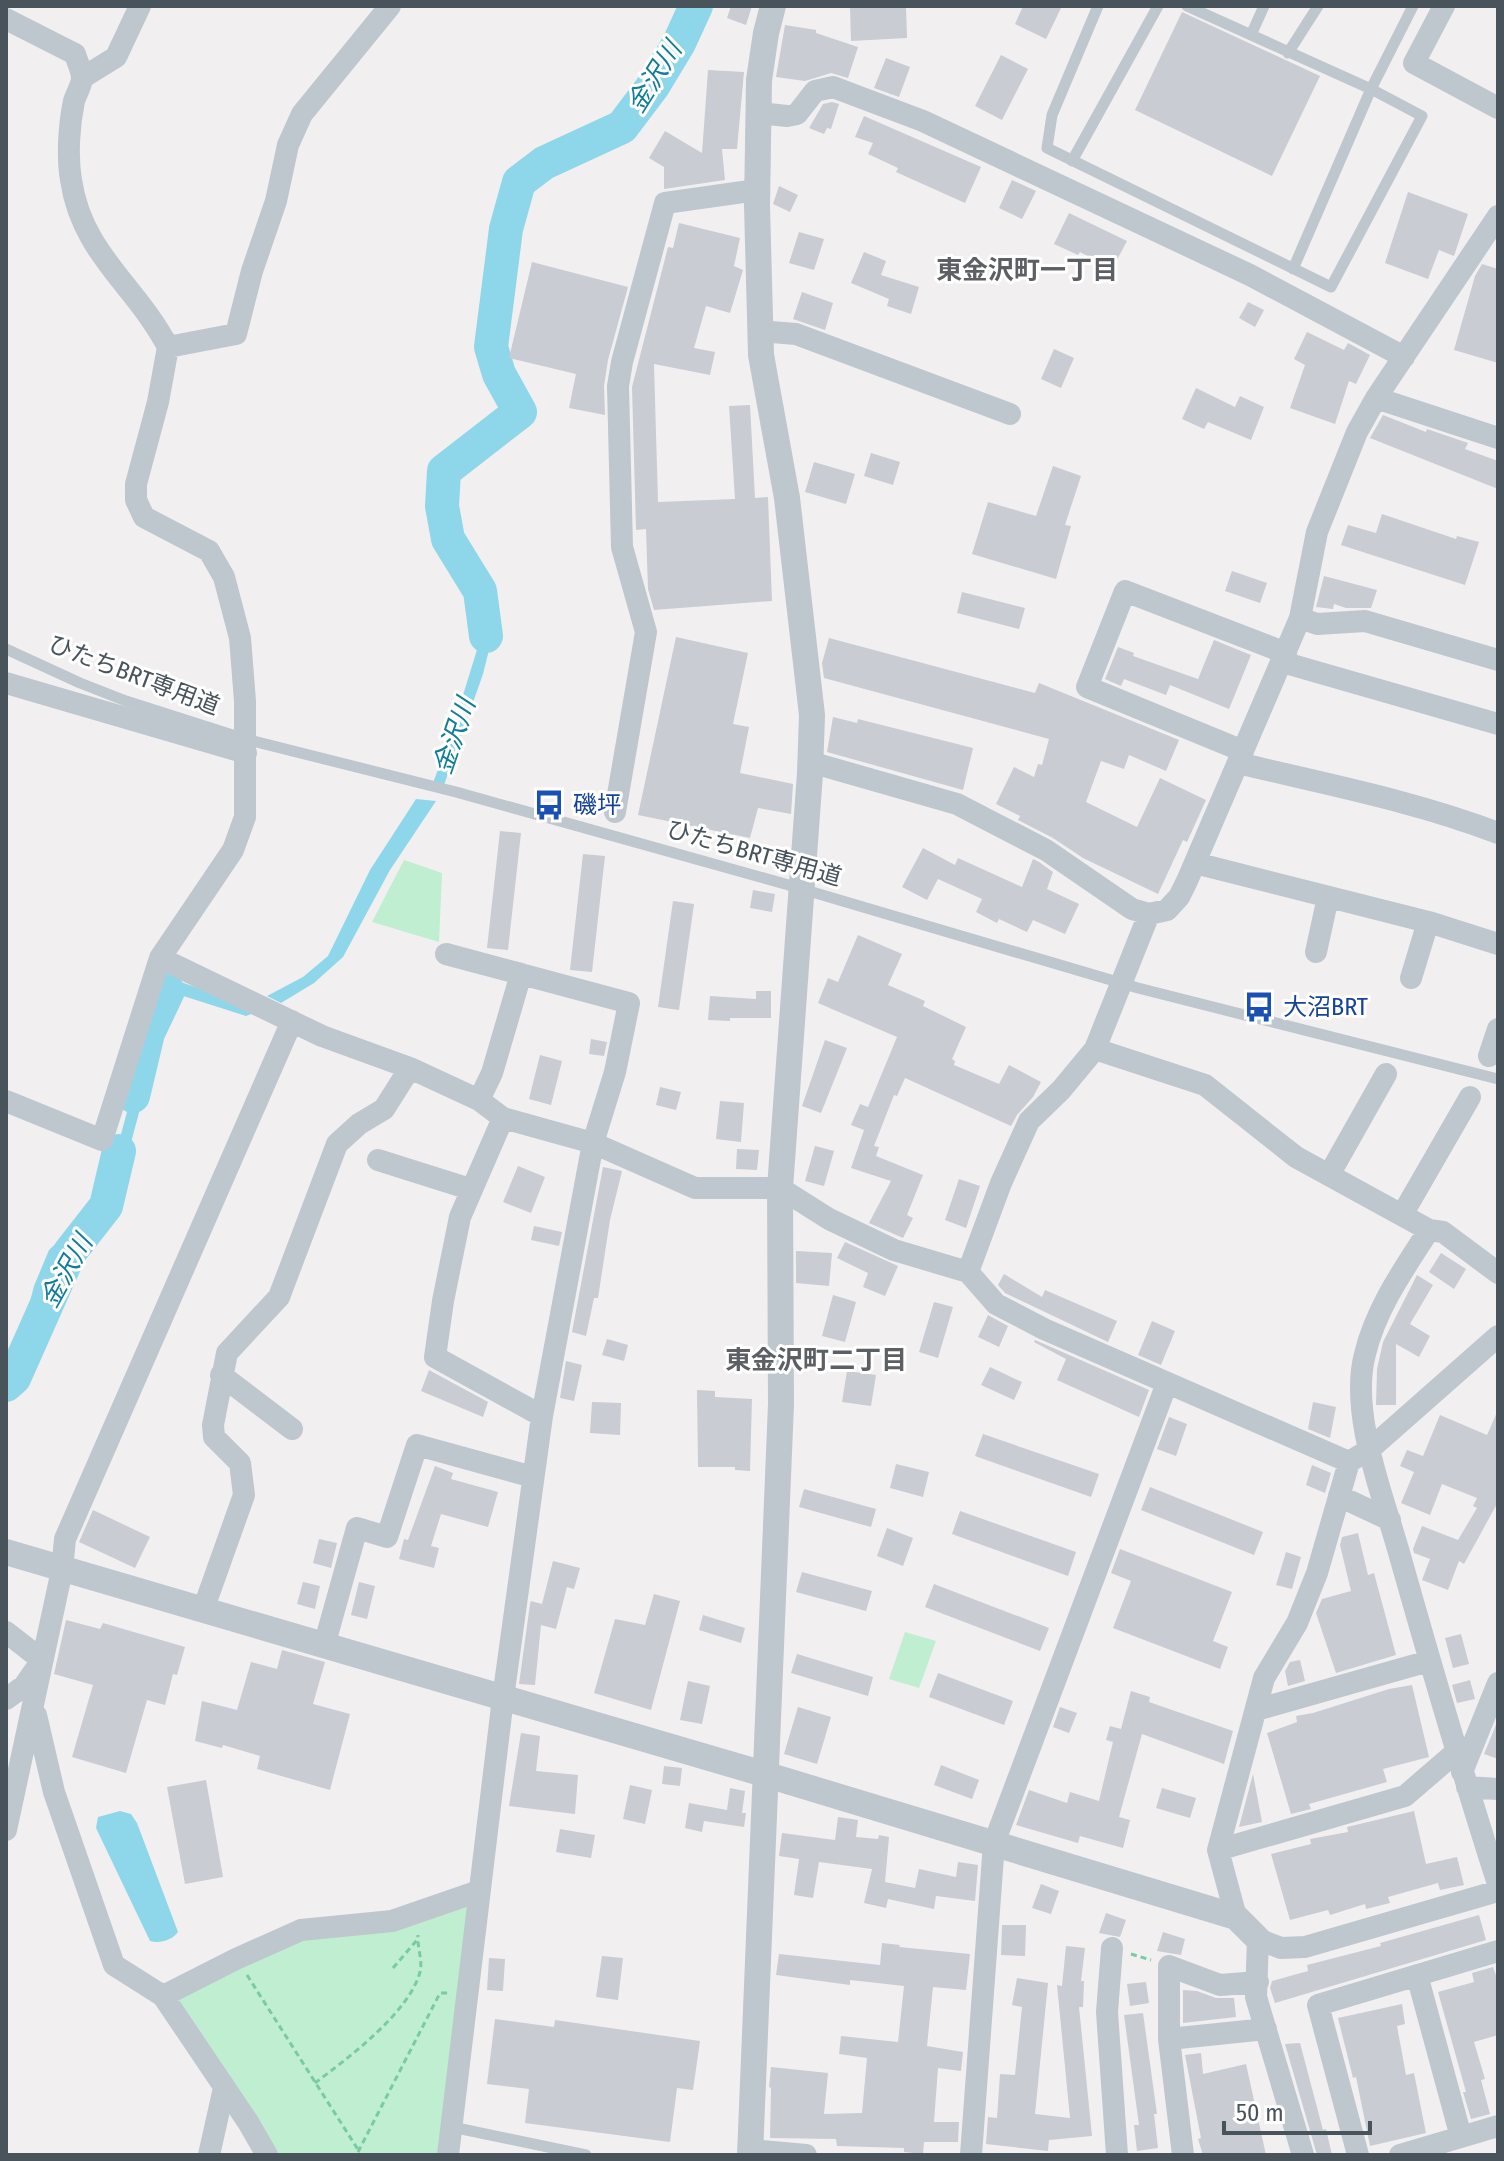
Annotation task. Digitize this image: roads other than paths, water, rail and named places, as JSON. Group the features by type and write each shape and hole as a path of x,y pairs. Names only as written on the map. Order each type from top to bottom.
{"street":[{"path":"82,78 116,57 140,6"},
{"path":"168,347 236,334 252,271 276,201 288,145 302,114 390,6"},
{"path":"773,6 761,64 758,113 761,355 789,513 812,715 780,1188 781,1404 750,2152 806,2155"},
{"path":"1444,6 1414,63 1498,108"},
{"path":"6,19 75,54 82,78 75,100 70,142 71,179 83,227 103,259 142,305 168,347 158,402 136,484 136,500 144,517 209,551 224,577 240,638 245,746 245,817 233,850 169,963 102,1140 6,1101"},
{"path":"758,113 797,114 815,91 833,87 846,91 923,121 1236,269 1404,357"},
{"path":"615,812 646,632 622,547 618,386 622,362 665,203 757,190"},
{"path":"810,762 957,804 1046,850 1132,909 1149,914 1167,910 1179,897 1195,863 1300,618 1317,532 1357,432 1376,398 1498,216"},
{"path":"760,331 796,334 1010,414"},
{"path":"1376,398 1498,438"},
{"path":"1498,724 1284,657 1125,591 1087,687 1241,757 1498,833"},
{"path":"1300,618 1317,624 1365,621 1498,660"},
{"path":"6,683 245,746"},
{"path":"1195,863 1428,922 1498,944"},
{"path":"1316,952 1328,897"},
{"path":"968,1272 1001,1183 1029,1121 1061,1090 1095,1049 1149,914"},
{"path":"1411,978 1428,922"},
{"path":"446,954 629,1003 615,1072 593,1143 542,1416 503,1698 448,2155"},
{"path":"169,963 322,1036 410,1068 479,1100 503,1118 593,1143 695,1188 780,1188 829,1219 894,1250 968,1272 996,1304 1044,1329 1349,1462"},
{"path":"479,1100 492,1073 521,974"},
{"path":"6,1830 62,1570 65,1539 292,1021"},
{"path":"1489,1056 1498,1029"},
{"path":"1095,1049 1205,1085 1296,1157 1429,1230 1443,1232 1498,1273"},
{"path":"203,1610 244,1495 240,1463 214,1437 213,1425 227,1353 279,1297 337,1144 359,1124 384,1109 410,1068"},
{"path":"1329,1175 1386,1074"},
{"path":"1402,1215 1470,1097"},
{"path":"503,1118 460,1217 435,1357 542,1416"},
{"path":"378,1160 470,1189"},
{"path":"1429,1230 1383,1303 1364,1355 1361,1397 1370,1449 1429,1661 1498,1884"},
{"path":"1236,1917 1218,1850 1264,1678 1297,1623 1317,1573 1349,1462 1370,1449 1498,1336"},
{"path":"221,1375 292,1429"},
{"path":"981,2155 971,2155 994,1843 1167,1383"},
{"path":"324,1646 357,1528 387,1537 417,1445 533,1477"},
{"path":"1339,1496 1390,1520"},
{"path":"6,1552 764,1774 1236,1917 1258,1939 1281,1948 1305,1947 1498,1891"},
{"path":"6,1632 42,1660"},
{"path":"6,1699 24,1686 42,1660"},
{"path":"1256,1710 1429,1661"},
{"path":"1218,1850 1405,1796 1462,1771 1498,1683"},
{"path":"34,1699 54,1792 114,1965 163,1996 267,2155"},
{"path":"1462,1771 1498,1789"},
{"path":"163,1996 301,1930 392,1921 479,1891"},
{"path":"1258,1939 1256,1997 1303,2155"},
{"path":"1112,1948 1107,2012 1117,2155"},
{"path":"1358,2155 1318,2005 1498,1951"},
{"path":"1183,2155 1169,2039 1169,1966 1220,1985 1258,1982"},
{"path":"1417,1975 1461,2137"},
{"path":"1169,2039 1266,2029"},
{"path":"209,2155 224,2088"},
{"path":"1405,2154 1498,2126"}],"lane":[{"path":"1098,6 1052,115 1047,148 1331,287 1422,116 1371,89 1251,35 1209,11 1187,6"},
{"path":"1072,161 1158,6"},
{"path":"1251,35 1264,6"},
{"path":"1288,53 1318,6"},
{"path":"1293,269 1371,89 1413,6"},
{"name":"ひたちBRT専用道","path":"6,649 126,701 245,746 456,792 1122,984 1498,1079"},
{"path":"452,2127 586,2155"}],"water":[{"path":"687,6 705,6 642,119 631,109"},
{"path":"486,590 491,642 483,674 444,785 433,783 480,640 475,592"},
{"path":"416,799 436,801 390,870 343,957 314,983 281,1003 267,996 303,977 328,956 370,870"},
{"path":"168,981 178,981 241,1003 257,1012 246,1016 177,994 169,1000 116,1199 100,1191 110,1141 120,1138 156,1004"},
{"path":"97,1195 115,1204 76,1235 60,1257 41,1303 23,1373 6,1394 6,1381 11,1377 34,1286 49,1250 89,1212"},
{"path":"120,1811 131,1814 137,1823 178,1932 166,1941 150,1941 96,1828 98,1817"}],"waterway":[{"name":"金沢川","path":"486,636 480,591 448,539 442,506 444,471 520,412 499,374 491,347 506,229 519,182 544,163 622,127 653,86 679,43 696,6"},
{"name":"金沢川","path":"133,1096 148,1033 168,991"},
{"name":"金沢川","path":"6,1385 14,1378 70,1252 106,1206 119,1151"}],"place":[{"name":"磯坪","path":"549,805"},
{"name":"大沼BRT","path":"1259,1007"}],"district":[{"name":"東金沢町一丁目","path":"1027,270"},
{"name":"東金沢町二丁目","path":"816,1360"}]}
